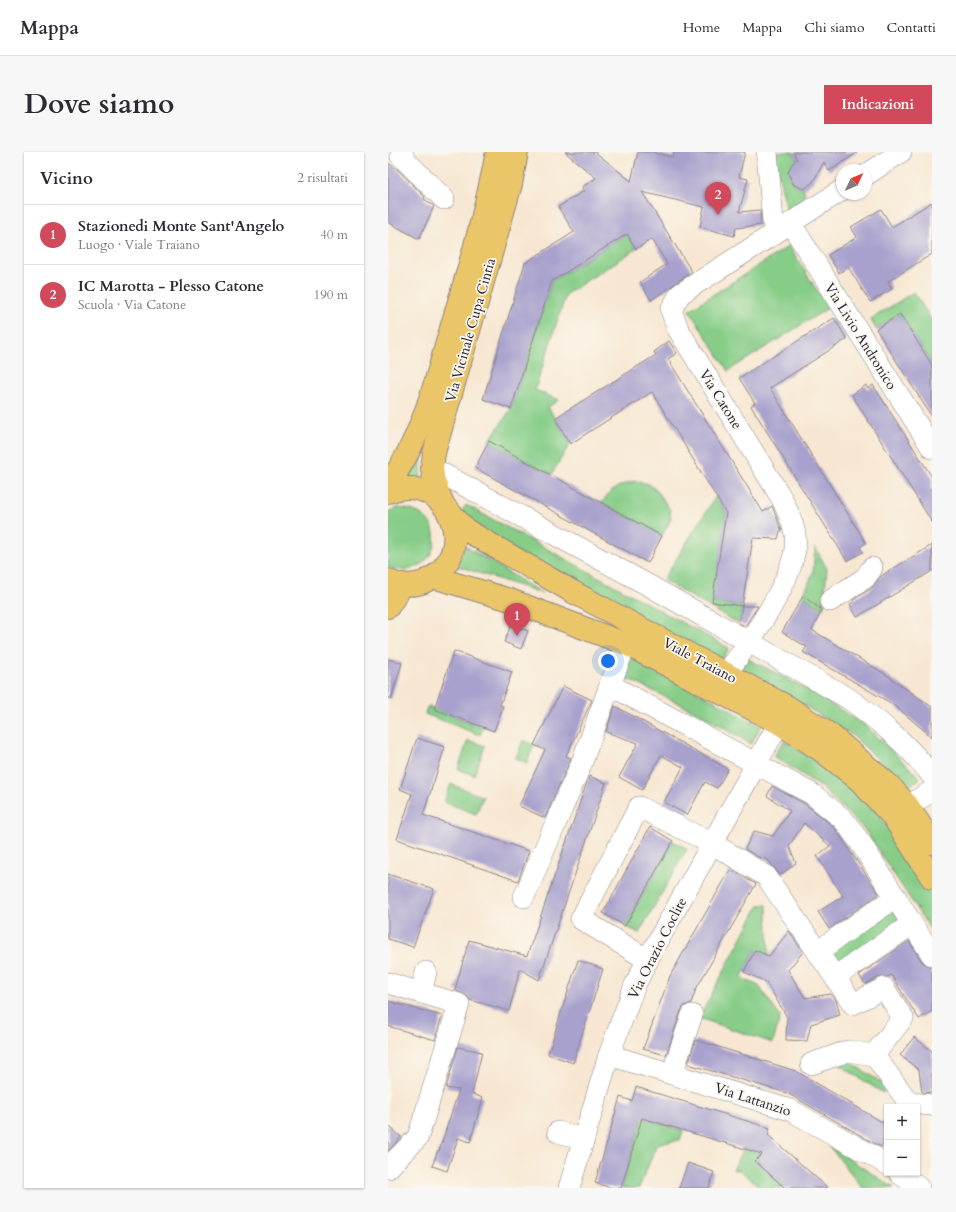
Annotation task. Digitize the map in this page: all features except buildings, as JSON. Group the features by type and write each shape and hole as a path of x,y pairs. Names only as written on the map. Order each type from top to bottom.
{"main road":[{"name":"Via Vicinale Cupa Cintia","path":"388,485 412,445 435,382 472,260 492,180 497,152"},
{"name":"Via Vicinale Cupa Cintia","path":"433,577 448,561 454,544 454,527 451,517 444,506 434,482 432,468 434,453 512,184 518,152"},
{"path":"388,492 406,488 426,492 436,498 444,506"},
{"name":"Viale Traiano","path":"444,506 466,530 573,592 721,682 783,715 822,751 901,812 932,843"},
{"path":"388,607 395,582 413,585 433,577"},
{"name":"Viale Traiano","path":"433,577 510,600 721,682"},
{"name":"Viale Traiano","path":"901,812 932,878"}],"street":[{"path":"402,152 401,156 444,199"},
{"name":"Via Livio Andronico","path":"767,152 783,229 932,448"},
{"path":"872,171 902,152"},
{"name":"Via Catone","path":"721,682 750,641 786,578 796,548 792,520 782,499 678,329 671,310 680,294 836,194"},
{"path":"432,468 750,641 848,698 878,720 923,764 932,776"},
{"path":"830,601 865,578 872,568"},
{"path":"524,897 582,762 626,644"},
{"path":"610,685 812,794 843,819 860,842 932,955"},
{"name":"Via Orazio Coclite","path":"569,1188 609,1055 635,985 783,715"},
{"path":"901,812 932,791"},
{"path":"648,960 581,919 639,807 713,844 766,876 853,1004 884,988 903,1018 874,1055"},
{"path":"818,951 896,898"},
{"path":"835,977 912,924"},
{"path":"421,993 426,972"},
{"path":"388,982 459,1004 418,1136 388,1168"},
{"path":"672,1074 692,1016"},
{"path":"811,1064 848,1051 874,1055 907,1104"},
{"name":"Via Lattanzio","path":"609,1055 790,1110 884,1162"},
{"path":"920,1105 932,1105"},
{"path":"558,1132 584,1139"},
{"name":"Via Lattanzio","path":"904,1176 919,1188"}],"green space":[{"path":"776,152 793,152 797,159 788,173 794,185 804,189 805,199 787,211 776,163"},
{"path":"627,234 636,249 566,294 535,390 559,400 548,407 570,444 551,475 489,441 511,409 552,281"},
{"path":"789,246 828,308 728,371 689,310"},
{"path":"914,292 932,321 932,365 900,314 876,329 871,319"},
{"path":"424,442 420,482 404,474"},
{"path":"635,481 649,484 658,492 670,510 671,519 662,536 602,503 608,494 616,488"},
{"path":"716,496 726,513 713,602 742,606 739,624 663,580"},
{"path":"466,505 729,648 721,661 518,552 460,514"},
{"path":"396,508 415,512 428,520 434,532 434,545 429,557 419,566 405,570 388,567 388,512"},
{"path":"465,546 542,593 457,566"},
{"path":"815,547 827,569 823,609 803,596 813,573"},
{"path":"628,655 761,726 751,744 701,714 620,675"},
{"path":"746,658 803,687 864,724 920,778 908,787 853,736 794,699 740,671"},
{"path":"428,706 483,728 480,735 425,714"},
{"path":"468,740 485,746 474,775 458,769"},
{"path":"523,740 534,745 527,763 516,758"},
{"path":"784,741 831,771 859,793 880,816 932,897 932,932 865,830 821,787 774,756"},
{"path":"451,784 483,797 476,814 444,802"},
{"path":"673,841 687,849 639,933 625,926"},
{"path":"759,905 767,905 769,956 755,950 741,978 759,986 780,1017 773,1043 699,1018"},
{"path":"892,907 904,924 838,968 826,952"},
{"path":"845,1059 887,1086 883,1093 841,1066"},
{"path":"642,1118 683,1131 680,1140 657,1144 639,1188 621,1188"},
{"path":"829,1146 894,1188 863,1188"},
{"path":"743,1148 762,1154 755,1161 785,1188 761,1188 740,1170 733,1170"}],"place":[{"name":"IC Marotta - Plesso Catone","path":"718,215"},
{"name":"Stazionedi Monte Sant'Angelo","path":"517,636"}]}
